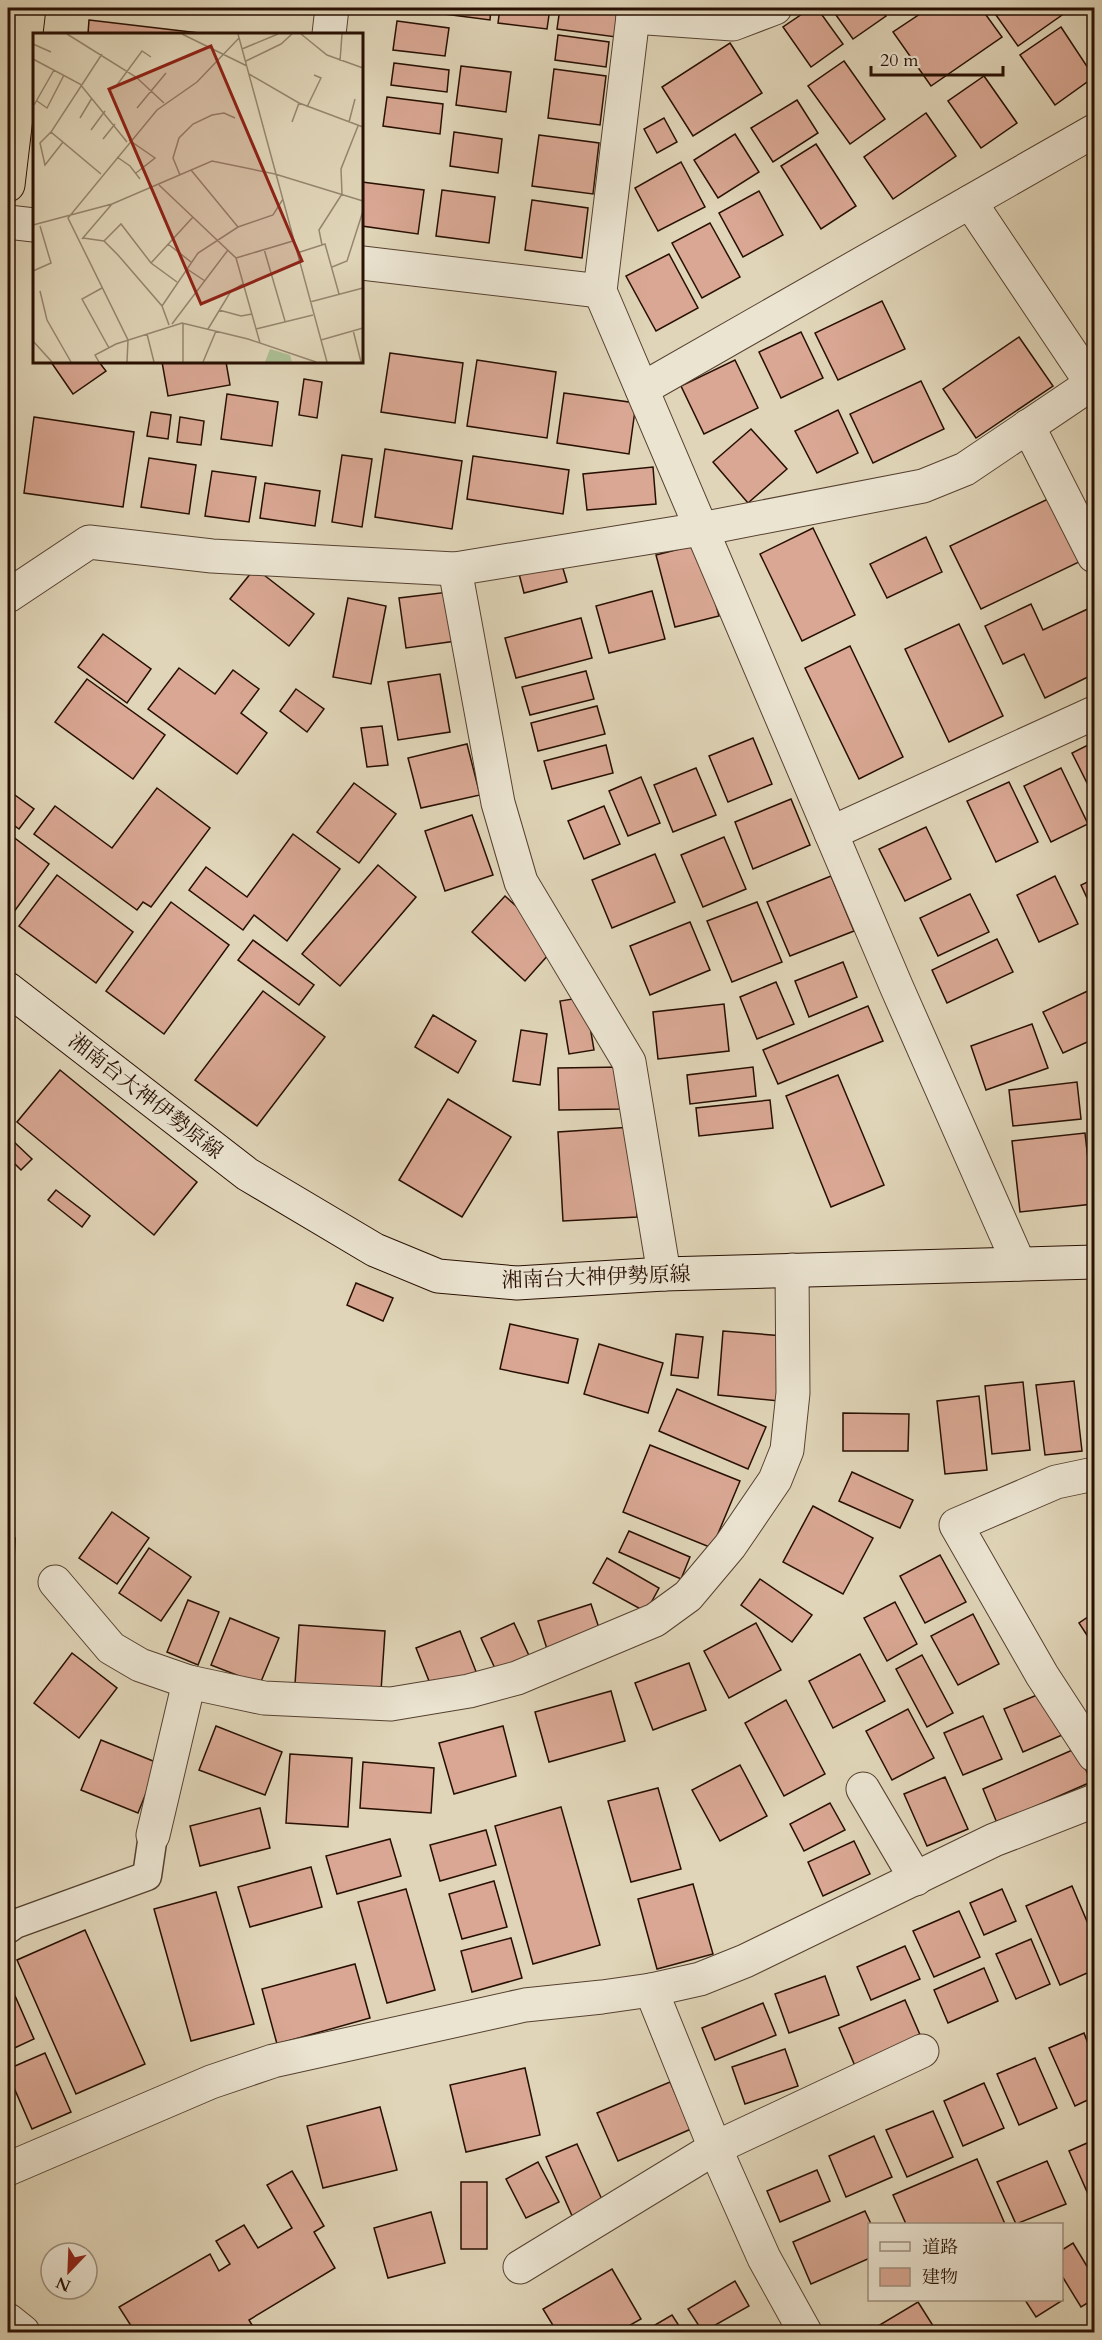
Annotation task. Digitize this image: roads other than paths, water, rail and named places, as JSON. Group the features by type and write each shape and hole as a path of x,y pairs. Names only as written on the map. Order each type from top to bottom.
{"highway":[{"path":"8,185 12,93 29,8"}],"street":[{"path":"329,33 332,8"},
{"path":"775,8 733,24 633,12 600,291 831,833 1019,1264"},
{"path":"642,389 1095,131"},
{"path":"8,596 89,542 212,556 455,569 701,529 923,486 965,469 1093,383 970,202"},
{"path":"8,222 33,225"},
{"path":"363,263 600,291"},
{"path":"1028,426 1095,556"},
{"path":"455,569 498,803 521,882 629,1062 664,1274"},
{"path":"831,833 1095,713"},
{"name":"湘南台大神伊勢原線","path":"8,989 247,1174 375,1250 438,1276 517,1283 664,1274 1095,1262"},
{"path":"55,1582 111,1648 140,1665 189,1682 264,1698 391,1704 469,1691 517,1678 655,1620 688,1596 730,1546 775,1480 787,1450 793,1393 792,1270"},
{"path":"1095,1474 1056,1482 956,1525 1042,1675 1095,1755"},
{"path":"8,1929 15,1924 147,1876 153,1834 189,1682"},
{"path":"863,1789 916,1880"},
{"path":"8,2169 211,2082 273,2061 525,2005 651,1990 700,1979 745,1961 916,1880 994,1840 1095,1801"},
{"path":"651,1990 715,2148 764,2258 805,2332"},
{"path":"520,2267 715,2148 922,2051"},
{"path":"8,2320 23,2332"}]}
